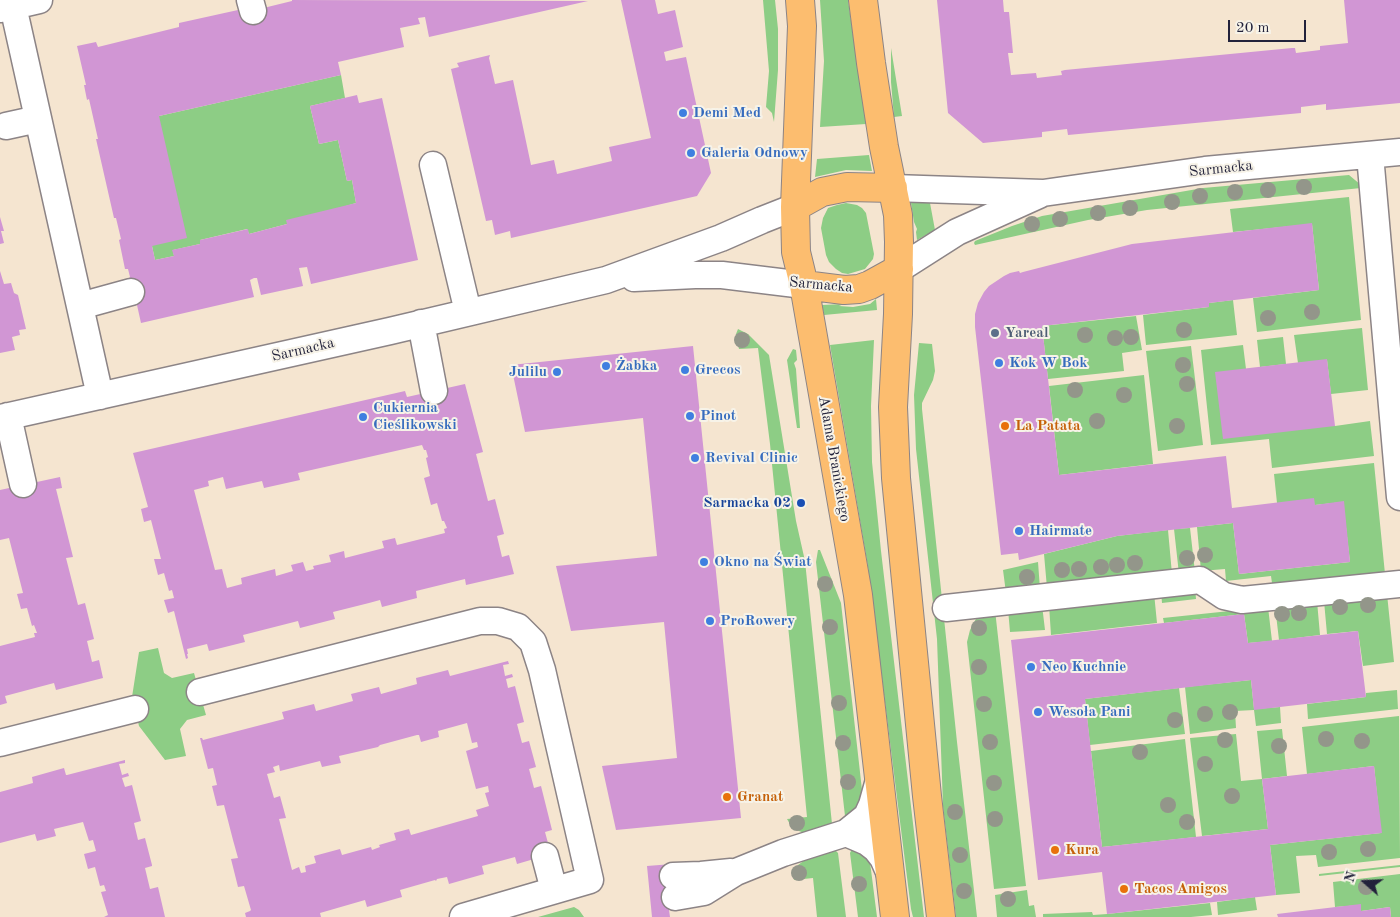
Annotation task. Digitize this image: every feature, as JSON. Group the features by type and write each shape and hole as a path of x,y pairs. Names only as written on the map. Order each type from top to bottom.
{"main road":[{"name":"Adama Branickiego","path":"800,0 802,26 795,207 796,252 804,285 858,595 895,917"},
{"path":"863,0 870,63 898,215 898,314 893,407 896,478 927,796 941,917"},
{"name":"Sarmacka","path":"795,207 822,192 847,187 893,188"},
{"name":"Sarmacka","path":"804,285 844,290 859,289 899,269"}],"street":[{"path":"39,0 7,7 38,119 100,396"},
{"path":"6,126 38,119"},
{"name":"Sarmacka","path":"893,188 1043,193 1205,170 1400,152"},
{"path":"1370,155 1400,497"},
{"path":"434,165 468,312"},
{"name":"Sarmacka","path":"899,269 958,232 1043,193"},
{"name":"Sarmacka","path":"4,417 606,280 721,238 795,207"},
{"name":"Sarmacka","path":"606,280 722,275 804,285"},
{"path":"80,306 131,292"},
{"path":"421,323 434,391"},
{"path":"4,417 23,484"},
{"path":"946,608 1200,580 1224,596 1242,600 1400,584"},
{"path":"200,692 480,621 498,620 518,626 533,642 542,670 590,880 463,917"},
{"path":"0,743 135,709"},
{"path":"674,886 701,875 736,872 783,853 846,833 867,816 879,780"},
{"path":"846,833 867,842 876,849 883,858 890,874"},
{"path":"545,856 554,890"}],"green space":[{"path":"763,0 775,0 778,29 778,70 774,122 772,113 766,107 769,71"},
{"path":"820,0 848,0 866,124 820,127 824,61"},
{"path":"891,48 902,116 894,117 891,82"},
{"path":"341,75 345,98 310,106 319,144 338,140 347,181 352,180 356,203 249,234 247,229 200,240 200,244 173,250 174,256 155,260 152,246 159,116"},
{"path":"869,155 872,171 846,170 815,177 817,159"},
{"path":"1349,175 1361,185 1361,188 1147,210 1088,220 975,245 974,243 1012,226 1042,216 1203,188"},
{"path":"1349,197 1361,320 1257,332 1253,298 1319,290 1312,224 1233,232 1230,209"},
{"path":"846,203 857,205 866,213 874,254 873,259 865,269 848,274 842,273 829,262 821,228 828,208"},
{"path":"911,203 930,203 935,230 917,240 917,229"},
{"path":"876,299 877,310 824,315 822,305 844,304 839,306 853,307 870,304"},
{"path":"1233,300 1237,335 1146,345 1143,315 1209,307 1209,303"},
{"path":"1136,316 1142,350 1122,353 1124,371 1048,379 1042,326"},
{"path":"1362,328 1368,390 1331,394 1327,360 1298,363 1294,335"},
{"path":"738,329 748,334 769,355 796,521 805,561 832,824 804,833 794,829 787,819 807,817 770,444 758,348 739,349 736,334"},
{"path":"1283,337 1286,364 1260,367 1257,340"},
{"path":"874,340 871,406 872,462 924,917 913,917 911,909 868,567 830,345"},
{"path":"919,343 932,344 935,371 933,380 922,403 922,409 977,917 956,917 943,806 937,639 916,449 914,395"},
{"path":"1243,345 1246,369 1335,426 1370,421 1374,456 1272,468 1269,439 1211,445 1201,350"},
{"path":"1191,346 1203,445 1158,451 1146,351"},
{"path":"793,349 796,350 797,360 794,363 800,428 797,428 787,360"},
{"path":"1144,375 1153,464 1059,475 1049,386"},
{"path":"1374,463 1385,574 1273,590 1271,576 1226,581 1225,569 1201,571 1197,527 1233,523 1239,574 1350,562 1343,502 1315,505 1277,503 1274,474"},
{"path":"1190,528 1195,572 1179,574 1174,529"},
{"path":"1168,530 1172,574 1047,588 1044,554 1117,536"},
{"path":"818,550 820,550 841,603 863,799 861,805 845,816 816,562"},
{"path":"1038,562 1040,589 1006,593 1003,570"},
{"path":"1195,588 1196,599 1162,603 1161,591"},
{"path":"1154,593 1157,623 1051,635 1049,605"},
{"path":"1387,594 1394,662 1363,666 1358,631 1327,634 1324,601"},
{"path":"1317,601 1320,635 1279,640 1275,606"},
{"path":"1042,605 1045,630 1010,632 1008,609"},
{"path":"1268,607 1272,641 1248,643 1244,614 1164,623 1163,618"},
{"path":"995,610 1026,886 994,889 967,642 970,630 978,615"},
{"path":"158,648 164,673 172,678 194,673 206,715 187,720 180,729 186,756 165,760 139,726 132,697 139,652"},
{"path":"1251,680 1254,709 1280,707 1281,723 1256,726 1254,710 1235,711 1236,728 1190,734 1185,687"},
{"path":"1179,688 1185,734 1090,745 1085,699"},
{"path":"1397,690 1398,709 1308,719 1307,704 1366,697 1366,693"},
{"path":"1399,716 1400,858 1318,867 1316,855 1296,856 1300,893 1276,895 1270,845 1381,833 1374,766 1307,774 1302,727"},
{"path":"1282,729 1287,776 1262,779 1257,731"},
{"path":"1236,734 1241,781 1262,779 1268,829 1202,836 1190,738"},
{"path":"1185,739 1196,837 1102,847 1091,751"},
{"path":"853,847 859,849 870,862 877,917 858,917 850,853"},
{"path":"834,849 838,853 846,917 817,917 813,878 794,880 793,873 798,865 805,860"},
{"path":"1400,865 1400,867 1319,876 1319,874"},
{"path":"1400,874 1400,917 1391,917 1390,907 1361,911 1361,905 1335,907 1333,882"},
{"path":"1027,890 1029,906 1034,905 1036,917 997,917 995,895"},
{"path":"1255,897 1257,910 1218,915 1217,902"},
{"path":"1210,903 1212,915 1191,917 1043,917 1043,914 1092,912 1093,915"},
{"path":"574,907 584,917 538,917"}],"building":[{"path":"292,0 588,1 429,37 425,17 418,18 420,24 400,28 404,47 338,62 341,75 159,116 187,238 152,246 155,260 174,256 172,250 200,244 200,240 248,229 249,234 287,224 286,220 356,203 352,180 347,181 338,140 319,144 310,106 357,95 359,103 382,98 418,260 311,284 307,267 299,268 303,286 261,295 257,278 254,278 250,280 254,297 141,323 137,305 134,306 128,279 130,277 128,269 125,269 119,240 121,239 116,218 114,218 89,99 87,100 84,85 86,85 77,46 96,42 98,47 179,27 179,23 238,10 239,14"},
{"path":"621,0 655,0 658,14 675,10 683,47 664,52 666,61 686,57 711,173 697,196 511,238 510,231 495,235 492,220 486,221 451,69 459,67 457,63 490,55 495,84 513,80 531,165 554,160 557,174 612,161 609,147 651,138"},
{"path":"937,0 1003,0 1004,12 1009,12 1013,53 1008,53 1011,75 1036,73 1037,78 1062,75 1061,71 1065,70 1292,48 1295,48 1296,53 1320,50 1320,46 1348,43 1344,0 1400,0 1400,103 1326,110 1326,104 1301,107 1301,113 1068,135 1067,129 1042,132 1042,137 983,143 948,113"},
{"path":"0,217 4,231 1,231 4,243 0,244"},
{"path":"1312,223 1319,290 1209,303 1209,307 1042,326 1059,475 1226,456 1232,508 1314,498 1315,505 1344,501 1350,562 1239,574 1233,523 1117,536 1019,560 1018,553 1001,555 975,327 975,314 978,303 989,286 1010,273 1019,271 1020,273 1132,244"},
{"path":"0,271 4,284 11,283 14,293 18,295 26,329 19,330 20,335 12,337 15,350 0,353"},
{"path":"693,346 741,818 616,830 602,766 677,758 664,622 571,631 556,566 657,556 643,418 525,432 511,365"},
{"path":"1327,359 1335,426 1223,439 1215,372"},
{"path":"465,384 483,452 476,454 488,501 495,499 504,534 497,536 502,557 509,555 514,574 466,585 465,579 416,591 417,598 382,607 380,600 333,612 335,619 300,628 298,621 243,635 245,642 209,651 207,644 187,649 188,658 186,659 174,611 168,613 164,600 174,598 172,590 169,591 164,573 158,575 154,559 161,559 151,520 144,522 141,509 148,507 133,453 405,391 407,397","holes":["422,445 424,450 426,450 428,457 426,458 430,476 424,478 431,505 437,503 442,521 444,521 447,528 444,529 445,533 397,545 395,538 382,541 384,548 345,558 344,551 329,555 331,562 313,566 314,569 306,571 303,562 291,565 293,571 276,576 275,569 241,578 242,584 227,588 222,569 215,570 194,490 209,486 208,481 223,477 226,489 262,481 264,488 300,480 298,473"]},
{"path":"60,477 62,488 56,489 73,557 66,558 78,605 85,603 94,639 87,641 92,662 99,660 103,678 56,690 54,683 5,696 7,703 0,705 0,646 35,637 34,633 37,633 34,625 32,626 27,608 21,609 17,594 23,593 9,538 0,540 0,490"},
{"path":"1244,614 1248,643 1358,631 1366,697 1254,710 1251,680 1085,699 1102,847 1268,829 1262,779 1374,766 1382,833 1270,845 1276,895 1107,914 1102,872 1038,880 1011,640"},
{"path":"508,661 509,664 503,665 505,676 512,674 513,677 506,679 508,688 515,686 524,722 517,724 522,743 529,741 536,767 529,769 534,788 541,786 552,830 545,832 551,854 517,864 515,857 482,866 484,874 449,884 447,877 437,879 436,881 400,890 402,897 367,907 365,900 320,913 321,917 246,917 245,913 251,910 244,886 238,887 231,859 238,858 224,805 217,806 212,786 217,785 213,768 208,769 200,738 203,740 284,719 282,712 314,704 316,711 353,701 351,694 379,687 381,694 417,684 416,678 448,670 450,676","holes":["467,723 472,743 477,742 478,747 466,751 476,789 488,786 489,792 485,793 489,806 476,810 478,816 411,835 409,829 394,833 396,840 379,845 380,847 372,850 371,847 342,855 340,849 314,856 316,863 305,866 306,872 301,873 299,867 292,870 279,819 286,818 280,796 274,798 267,774 275,772 273,767 279,765 280,771 320,761 322,767 341,763 339,756 417,735 419,735 421,742 439,737 438,731"]},
{"path":"125,760 125,763 119,764 122,775 128,773 129,776 122,778 125,787 132,785 141,821 134,823 138,840 145,838 152,865 145,868 150,889 158,887 165,917 104,917 108,915 101,892 106,891 104,885 100,886 95,867 88,869 84,854 96,851 93,840 89,841 83,822 54,829 56,836 37,841 35,834 0,843 0,792 33,783 32,777 64,768 67,775"},
{"path":"672,864 676,909 669,910 670,917 652,917 647,866"},
{"path":"1361,904 1361,911 1390,907 1391,917 1278,917 1277,914"}],"place":[{"name":"Demi Med","path":"683,113"},
{"name":"Galeria Odnowy","path":"691,153"},
{"name":"Yareal","path":"995,333"},
{"name":"Kok W Bok","path":"999,363"},
{"name":"Żabka","path":"606,366"},
{"name":"Grecos","path":"685,370"},
{"name":"Julilu","path":"557,372"},
{"name":"Pinot","path":"690,416"},
{"name":"Cukiernia Cieślikowski","path":"363,417"},
{"name":"La Patata","path":"1005,426"},
{"name":"Revival Clinic","path":"695,458"},
{"name":"Sarmacka 02","path":"801,503"},
{"name":"Hairmate","path":"1019,531"},
{"name":"Okno na Świat","path":"704,562"},
{"name":"ProRowery","path":"710,621"},
{"name":"Neo Kuchnie","path":"1031,667"},
{"name":"Wesoła Pani","path":"1038,712"},
{"name":"Granat","path":"727,797"},
{"name":"Kura","path":"1055,850"},
{"name":"Tacos Amigos","path":"1124,889"}]}
